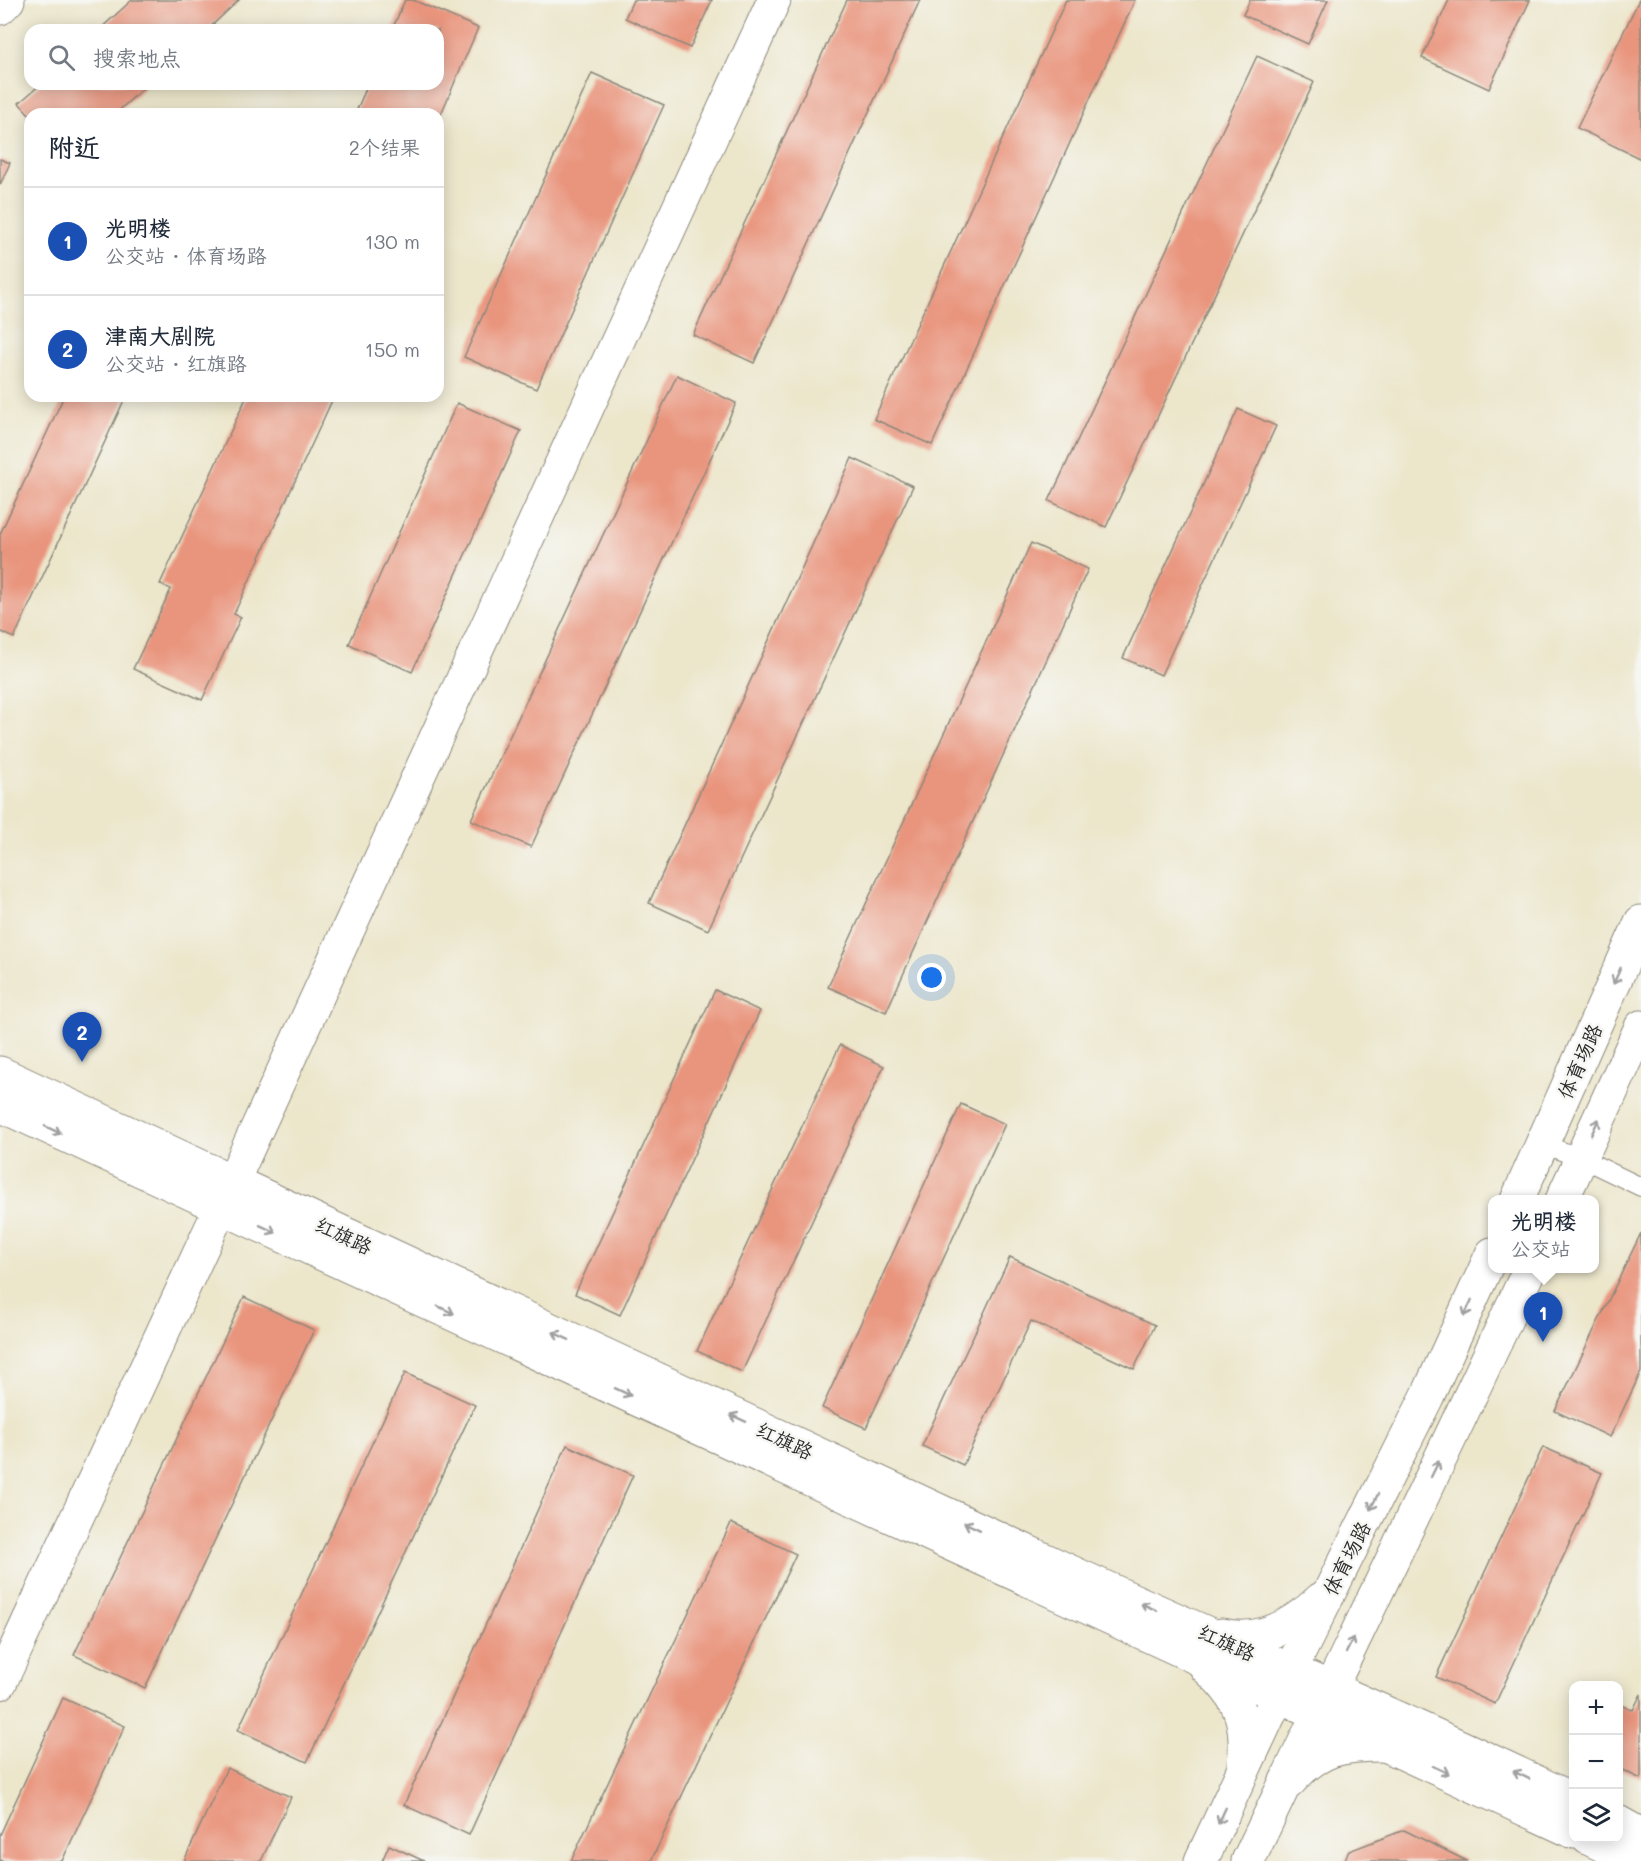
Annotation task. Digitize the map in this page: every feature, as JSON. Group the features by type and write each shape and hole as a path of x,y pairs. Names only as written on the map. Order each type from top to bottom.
{"main road":[{"path":"0,8 9,0"},
{"path":"0,1683 227,1195 774,0"},
{"name":"体育场路","path":"1519,1195 1641,922"},
{"path":"1564,1195 1641,1027"},
{"name":"红旗路","path":"0,1073 227,1195"},
{"name":"红旗路","path":"0,1105 227,1195 1196,1642 1301,1697 1394,1732 1481,1755 1569,1798"},
{"name":"体育场路","path":"1248,1861 1280,1793 1301,1697 1333,1585 1427,1397 1488,1263"},
{"name":"体育场路","path":"1201,1861 1243,1772 1301,1697 1467,1404 1528,1273"},
{"path":"1243,1772 1245,1732 1242,1715 1235,1699 1208,1668 1196,1642 1269,1634 1310,1610 1333,1585"},
{"path":"1280,1793 1302,1768 1317,1756 1394,1732"},
{"name":"红旗路","path":"1394,1732 1569,1829"},
{"path":"1623,1825 1641,1835"},
{"path":"1597,1843 1631,1861"}],"lane":[{"path":"1542,1144 1581,1158 1641,1187"}],"building":[{"path":"132,0 239,0 213,24 106,24"},
{"path":"405,0 413,0 478,28 444,108 358,108 365,90 444,90 444,24 395,24"},
{"path":"633,0 712,0 690,48 625,18"},
{"path":"847,0 920,0 754,363 693,335"},
{"path":"1066,0 1135,0 932,445 874,419"},
{"path":"1250,0 1328,0 1308,44 1243,15"},
{"path":"1449,0 1530,0 1489,89 1422,58"},
{"path":"1641,0 1641,159 1577,128"},
{"path":"1257,56 1314,82 1106,527 1049,501"},
{"path":"592,73 664,105 536,389 464,357"},
{"path":"34,90 141,90 122,108 24,108 19,103"},
{"path":"0,159 10,163 0,185"},
{"path":"677,375 736,403 531,847 471,820"},
{"path":"61,402 123,402 14,638 0,631 0,534"},
{"path":"244,402 331,402 234,614 241,617 202,700 133,669 171,589 160,584"},
{"path":"457,403 521,431 412,672 349,644"},
{"path":"1238,409 1276,426 1161,675 1123,658"},
{"path":"852,458 913,486 708,930 649,903"},
{"path":"1031,543 1088,569 886,1012 828,987"},
{"path":"715,990 760,1011 620,1315 575,1294"},
{"path":"840,1045 884,1066 742,1372 697,1351"},
{"path":"961,1104 1005,1124 866,1428 822,1408"},
{"path":"1641,1233 1641,1372 1610,1437 1555,1411"},
{"path":"1010,1257 1155,1325 1134,1369 1031,1321 963,1465 922,1446"},
{"path":"244,1297 314,1330 145,1688 74,1655"},
{"path":"405,1373 475,1405 307,1762 238,1730"},
{"path":"567,1445 633,1475 469,1835 404,1805"},
{"path":"1543,1447 1602,1473 1495,1704 1436,1677"},
{"path":"731,1523 796,1554 651,1861 571,1861"},
{"path":"1641,1694 1641,1779 1623,1770 1623,1705 1633,1710"},
{"path":"63,1698 125,1726 62,1861 0,1861 0,1835"},
{"path":"227,1768 291,1797 261,1861 184,1861"},
{"path":"1404,1830 1467,1861 1344,1861 1349,1851"},
{"path":"389,1845 424,1861 382,1861"}],"place":[{"name":"津南大剧院","path":"82,1062"},
{"name":"光明楼","path":"1543,1342"}]}
